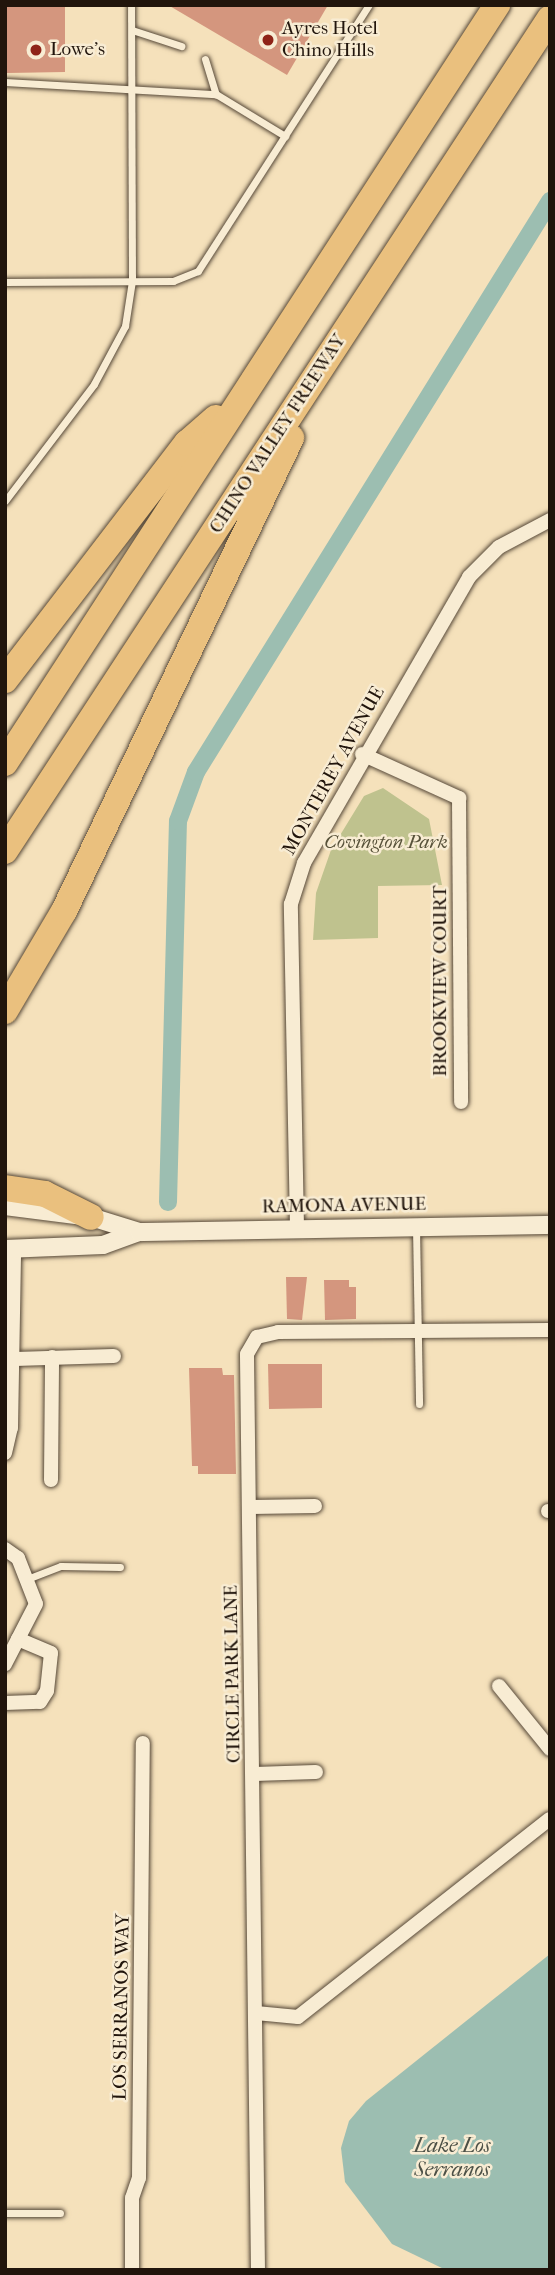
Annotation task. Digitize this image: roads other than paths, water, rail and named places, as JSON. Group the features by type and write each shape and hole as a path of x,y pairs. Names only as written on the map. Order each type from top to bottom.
{"highway":[{"path":"5,763 240,396 497,5"},
{"name":"CHINO VALLEY FREEWAY","path":"5,851 550,18"},
{"path":"5,1012 64,911 338,342"},
{"path":"5,680 187,443 240,396"},
{"path":"5,1188 45,1194 91,1217"}],"street":[{"name":"MONTEREY AVENUE","path":"297,1227 291,904 304,863 362,754 469,578 499,547 550,520"},
{"name":"BROOKVIEW COURT","path":"362,754 458,798 461,1102"},
{"name":"RAMONA AVENUE","path":"5,1206 91,1217 139,1232"},
{"name":"RAMONA AVENUE","path":"10,1248 103,1245 139,1232 297,1227 550,1225"},
{"path":"5,1453 10,1248"},
{"path":"418,1330 550,1329"},
{"name":"CIRCLE PARK LANE","path":"258,2270 251,1507 247,1354 257,1338 418,1330"},
{"path":"9,1359 114,1356"},
{"path":"51,1480 52,1357"},
{"path":"251,1507 315,1506"},
{"path":"5,1549 18,1558 36,1604 5,1664"},
{"path":"5,1703 40,1702 47,1691 51,1653 18,1639"},
{"path":"499,1686 550,1749"},
{"name":"LOS SERRANOS WAY","path":"132,2270 131,2198 139,2178 143,1743"},
{"path":"254,1774 316,1772"},
{"path":"256,2013 298,2017 550,1819"}],"lane":[{"path":"5,501 94,384 125,326 132,281 131,5"},
{"path":"5,282 173,281 198,271 369,5"},
{"path":"131,30 181,46"},
{"path":"205,59 216,94"},
{"path":"5,82 131,87 216,94 285,136"},
{"path":"416,1226 419,1404"},
{"path":"27,1580 61,1566 120,1567"},
{"path":"5,2213 61,2213"}],"water":[{"name":"Lake Los Serranos","path":"550,1954 550,2270 446,2270 392,2244 345,2182 341,2148 349,2121 366,2101"}],"waterway":[{"path":"168,1202 178,821 196,772 550,201"}],"place":[{"name":"Ayres Hotel Chino Hills","path":"268,40"},
{"name":"Lowe's","path":"36,50"}],"park label":[{"name":"Covington Park","path":"386,843"}]}
